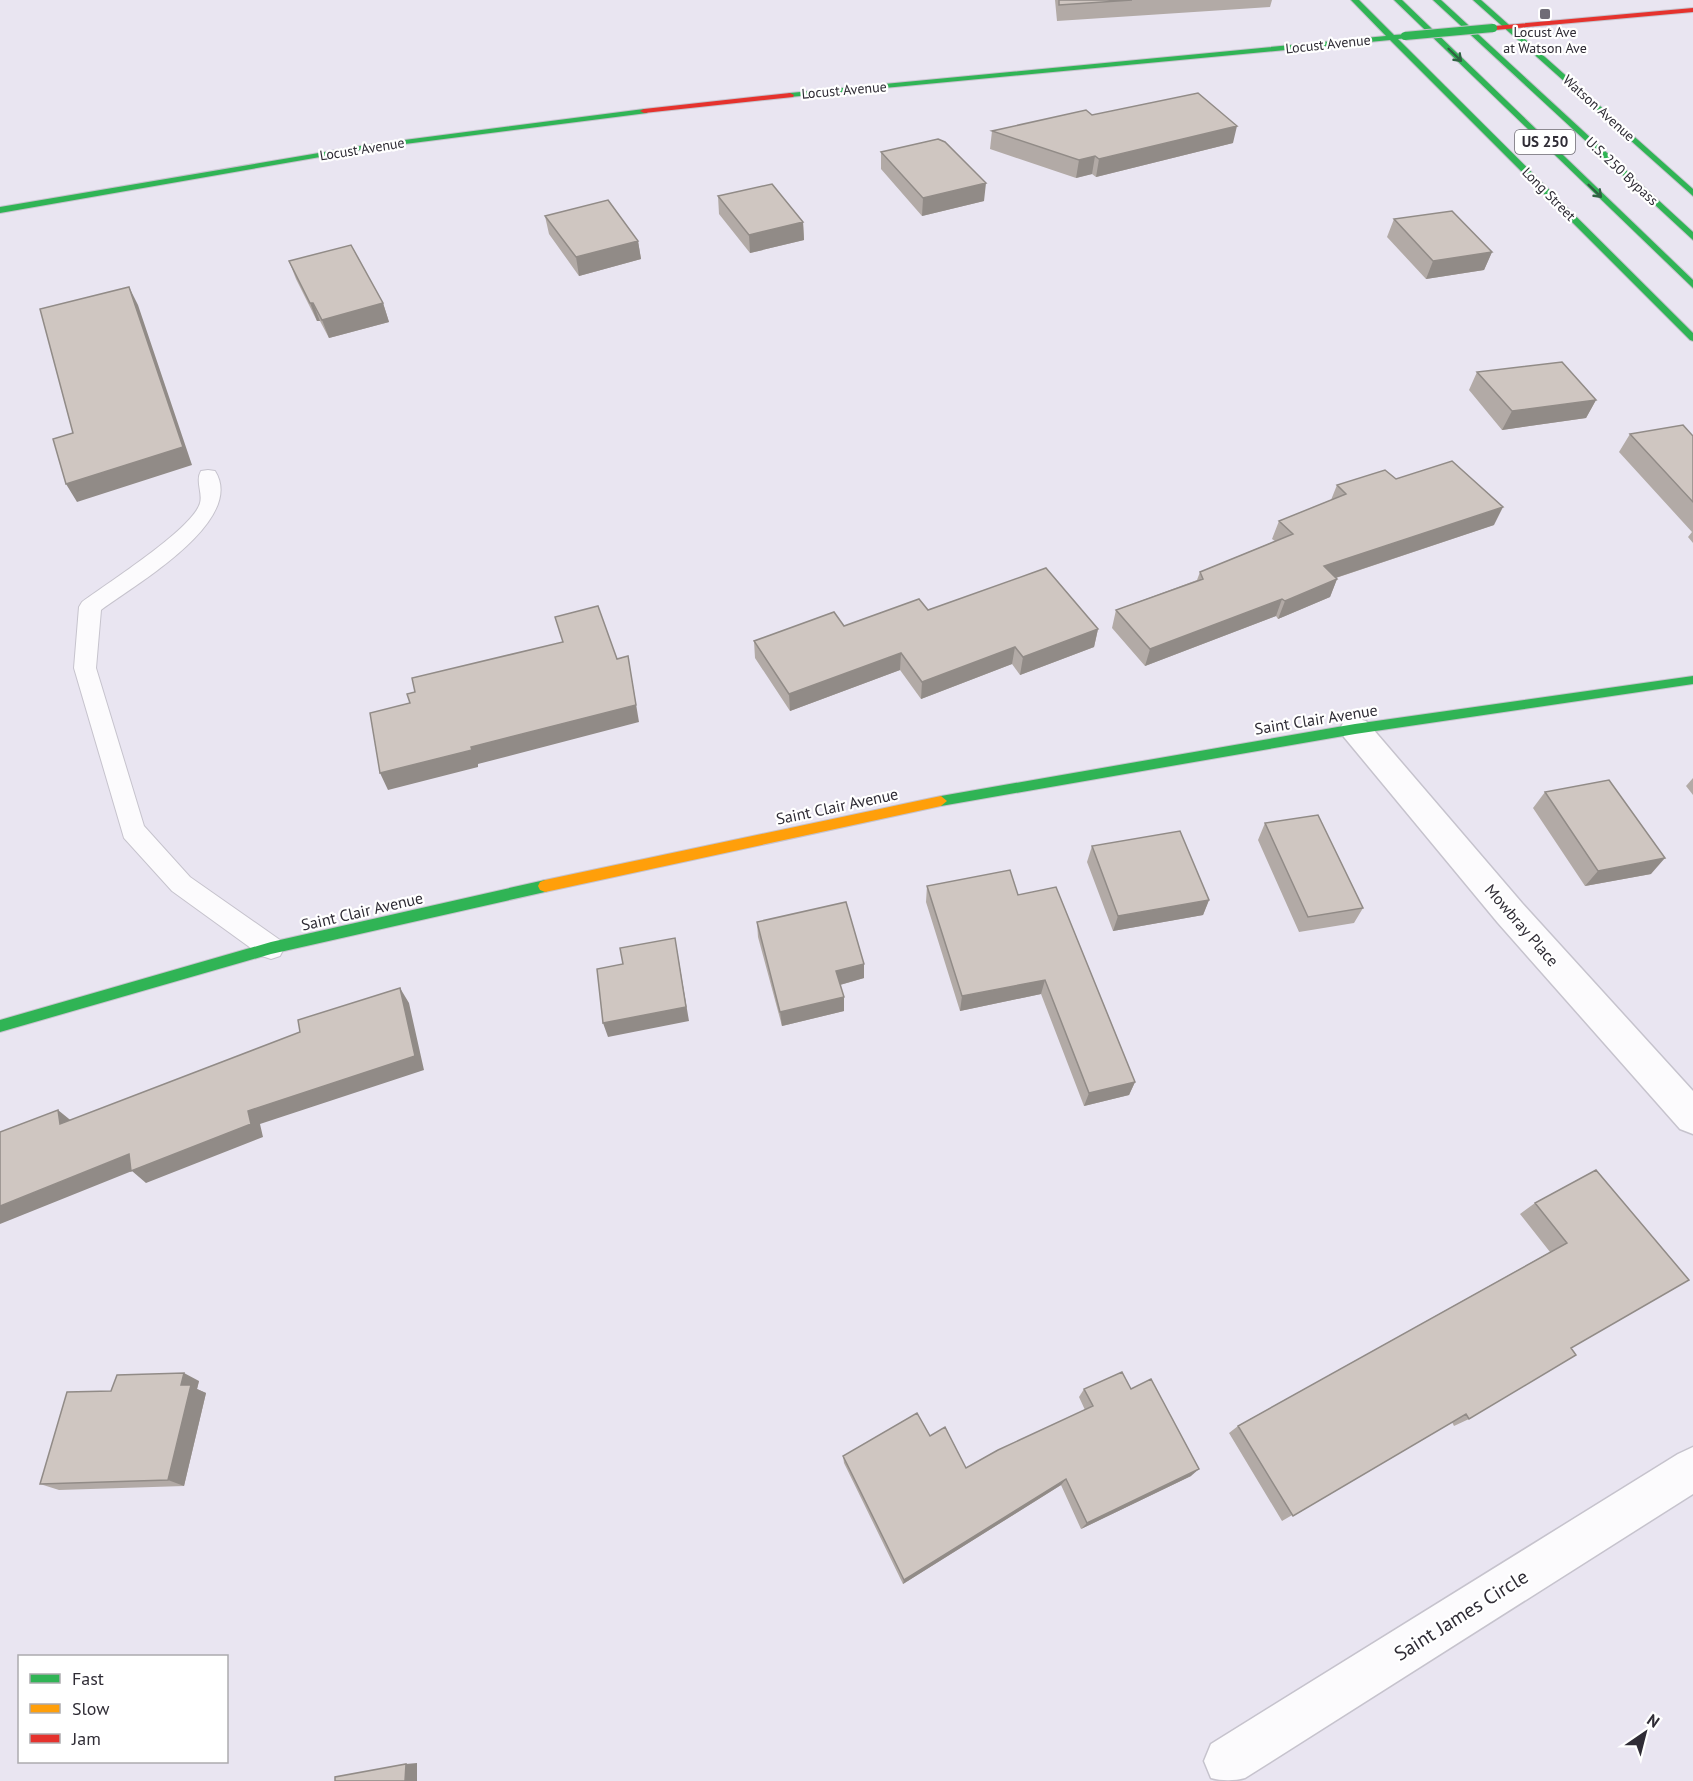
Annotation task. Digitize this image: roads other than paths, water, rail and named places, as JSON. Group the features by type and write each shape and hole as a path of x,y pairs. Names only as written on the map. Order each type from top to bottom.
{"main road":[{"name":"Long Street","path":"1355,0 1398,37 1693,338"},
{"name":"US 250","path":"1398,0 1693,285"},
{"name":"U.S. 250 Bypass","path":"1437,0 1693,237"},
{"name":"Watson Avenue","path":"1477,0 1693,193"},
{"name":"Locust Avenue","path":"0,210 366,147 566,120 739,100 1693,10"},
{"name":"Saint Clair Avenue","path":"0,1026 272,948 723,846 997,789 1355,729 1693,680"}],"street":[{"name":"Mowbray Place","path":"1355,729 1510,913 1693,1117"},
{"name":"Saint James Circle","path":"1228,1761 1693,1469"}],"lane":[{"path":"208,476 210,504 191,532 90,607 85,668 133,831 181,884 272,948"}],"place":[{"name":"Locust Ave at Watson Ave","path":"1545,14"}]}
